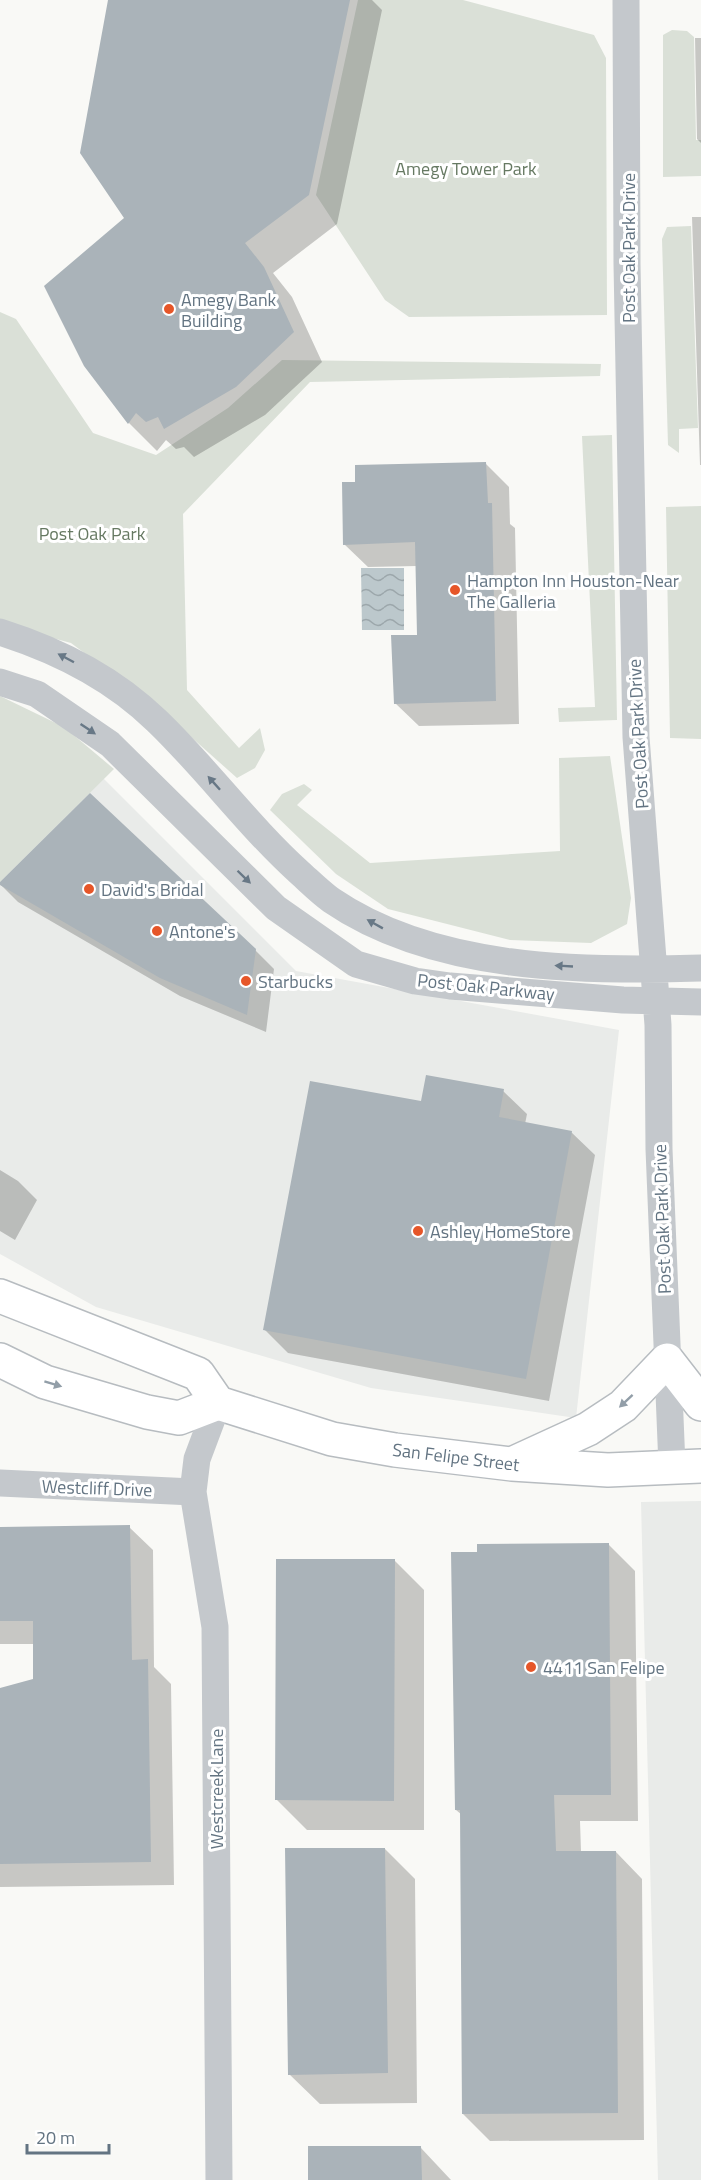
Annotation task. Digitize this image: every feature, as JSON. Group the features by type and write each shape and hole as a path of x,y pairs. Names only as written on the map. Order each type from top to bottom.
{"main road":[{"path":"0,1296 198,1374 218,1403 178,1418 147,1412 45,1382 0,1360"},
{"path":"512,1464 588,1429 623,1406 668,1360 701,1404"},
{"name":"San Felipe Street","path":"218,1403 332,1439 395,1450 512,1464 608,1470 686,1466"}],"street":[{"name":"Post Oak Park Drive","path":"626,0 627,264 636,737 655,969 668,1360 686,1466"},
{"name":"Post Oak Parkway","path":"0,632 42,645 86,669 126,695 156,720 272,847 331,900 386,929 472,957 533,964 655,969 701,968"},
{"name":"Post Oak Parkway","path":"0,682 38,694 110,744 276,908 356,964 415,981 450,986 656,1001 701,1002"},
{"path":"209,844 242,814"},
{"name":"Westcreek Lane","path":"218,1403 197,1460 193,1492 215,1627 219,2180"},
{"name":"Westcliff Drive","path":"0,1484 193,1492"}],"shaded area":[{"path":"98,773 296,971 619,1030 576,1418 371,1388 96,1307 0,1254 0,872"},
{"path":"701,1501 701,2180 658,2180 641,1502"}],"green space":[{"name":"Amegy Tower Park","path":"358,0 463,0 594,35 606,58 607,315 409,317 385,300 316,195"},
{"path":"672,30 687,31 694,37 696,140 701,140 701,176 663,177 663,35"},
{"path":"691,226 698,428 679,429 679,453 668,445 662,239 667,227"},
{"name":"Post Oak Park","path":"0,312 16,319 93,433 156,455 228,408 282,360 601,364 600,376 310,382 183,514 187,690 239,748 260,728 265,750 255,768 237,778 163,712 71,643 0,624"},
{"path":"612,435 617,720 559,722 558,708 595,707 582,436"},
{"path":"701,506 701,739 670,738 666,507"},
{"path":"0,696 64,727 114,769 0,882"},
{"path":"610,756 631,898 627,924 591,943 510,940 388,909 336,874 270,810 282,794 304,784 312,790 297,805 370,863 560,851 559,758"}],"water":[{"path":"361,568 404,568 404,630 362,630"}],"building":[{"path":"108,0 350,0 309,195 245,243 264,267 294,332 236,387 164,429 158,417 146,422 136,413 128,424 84,366 44,286 124,218 80,153"},
{"name":"Hampton Inn Houston-Near The Galleria","path":"486,462 488,503 492,503 496,701 394,704 391,635 417,635 415,542 343,545 342,482 355,482 355,465"},
{"path":"90,793 256,949 247,1015 160,978 0,885 0,882"},
{"name":"Ashley HomeStore","path":"426,1075 504,1089 499,1117 572,1131 526,1379 263,1330 310,1081 421,1101"},
{"path":"130,1525 132,1660 148,1659 151,1862 0,1864 0,1688 33,1679 33,1621 0,1621 0,1527"},
{"path":"609,1543 611,1795 554,1795 556,1851 616,1851 618,2113 462,2114 460,1810 455,1810 451,1552 477,1552 477,1544"},
{"path":"276,1559 395,1559 394,1801 275,1800"},
{"path":"285,1848 385,1848 388,2073 288,2075"},
{"path":"308,2146 421,2146 422,2180 308,2180"}],"place":[{"name":"Amegy Bank Building","path":"169,309"},
{"name":"Hampton Inn Houston-Near The Galleria","path":"455,590"},
{"name":"David's Bridal","path":"89,889"},
{"name":"Antone's","path":"157,931"},
{"name":"Starbucks","path":"246,981"},
{"name":"Ashley HomeStore","path":"418,1231"},
{"name":"4411 San Felipe","path":"531,1667"}]}
